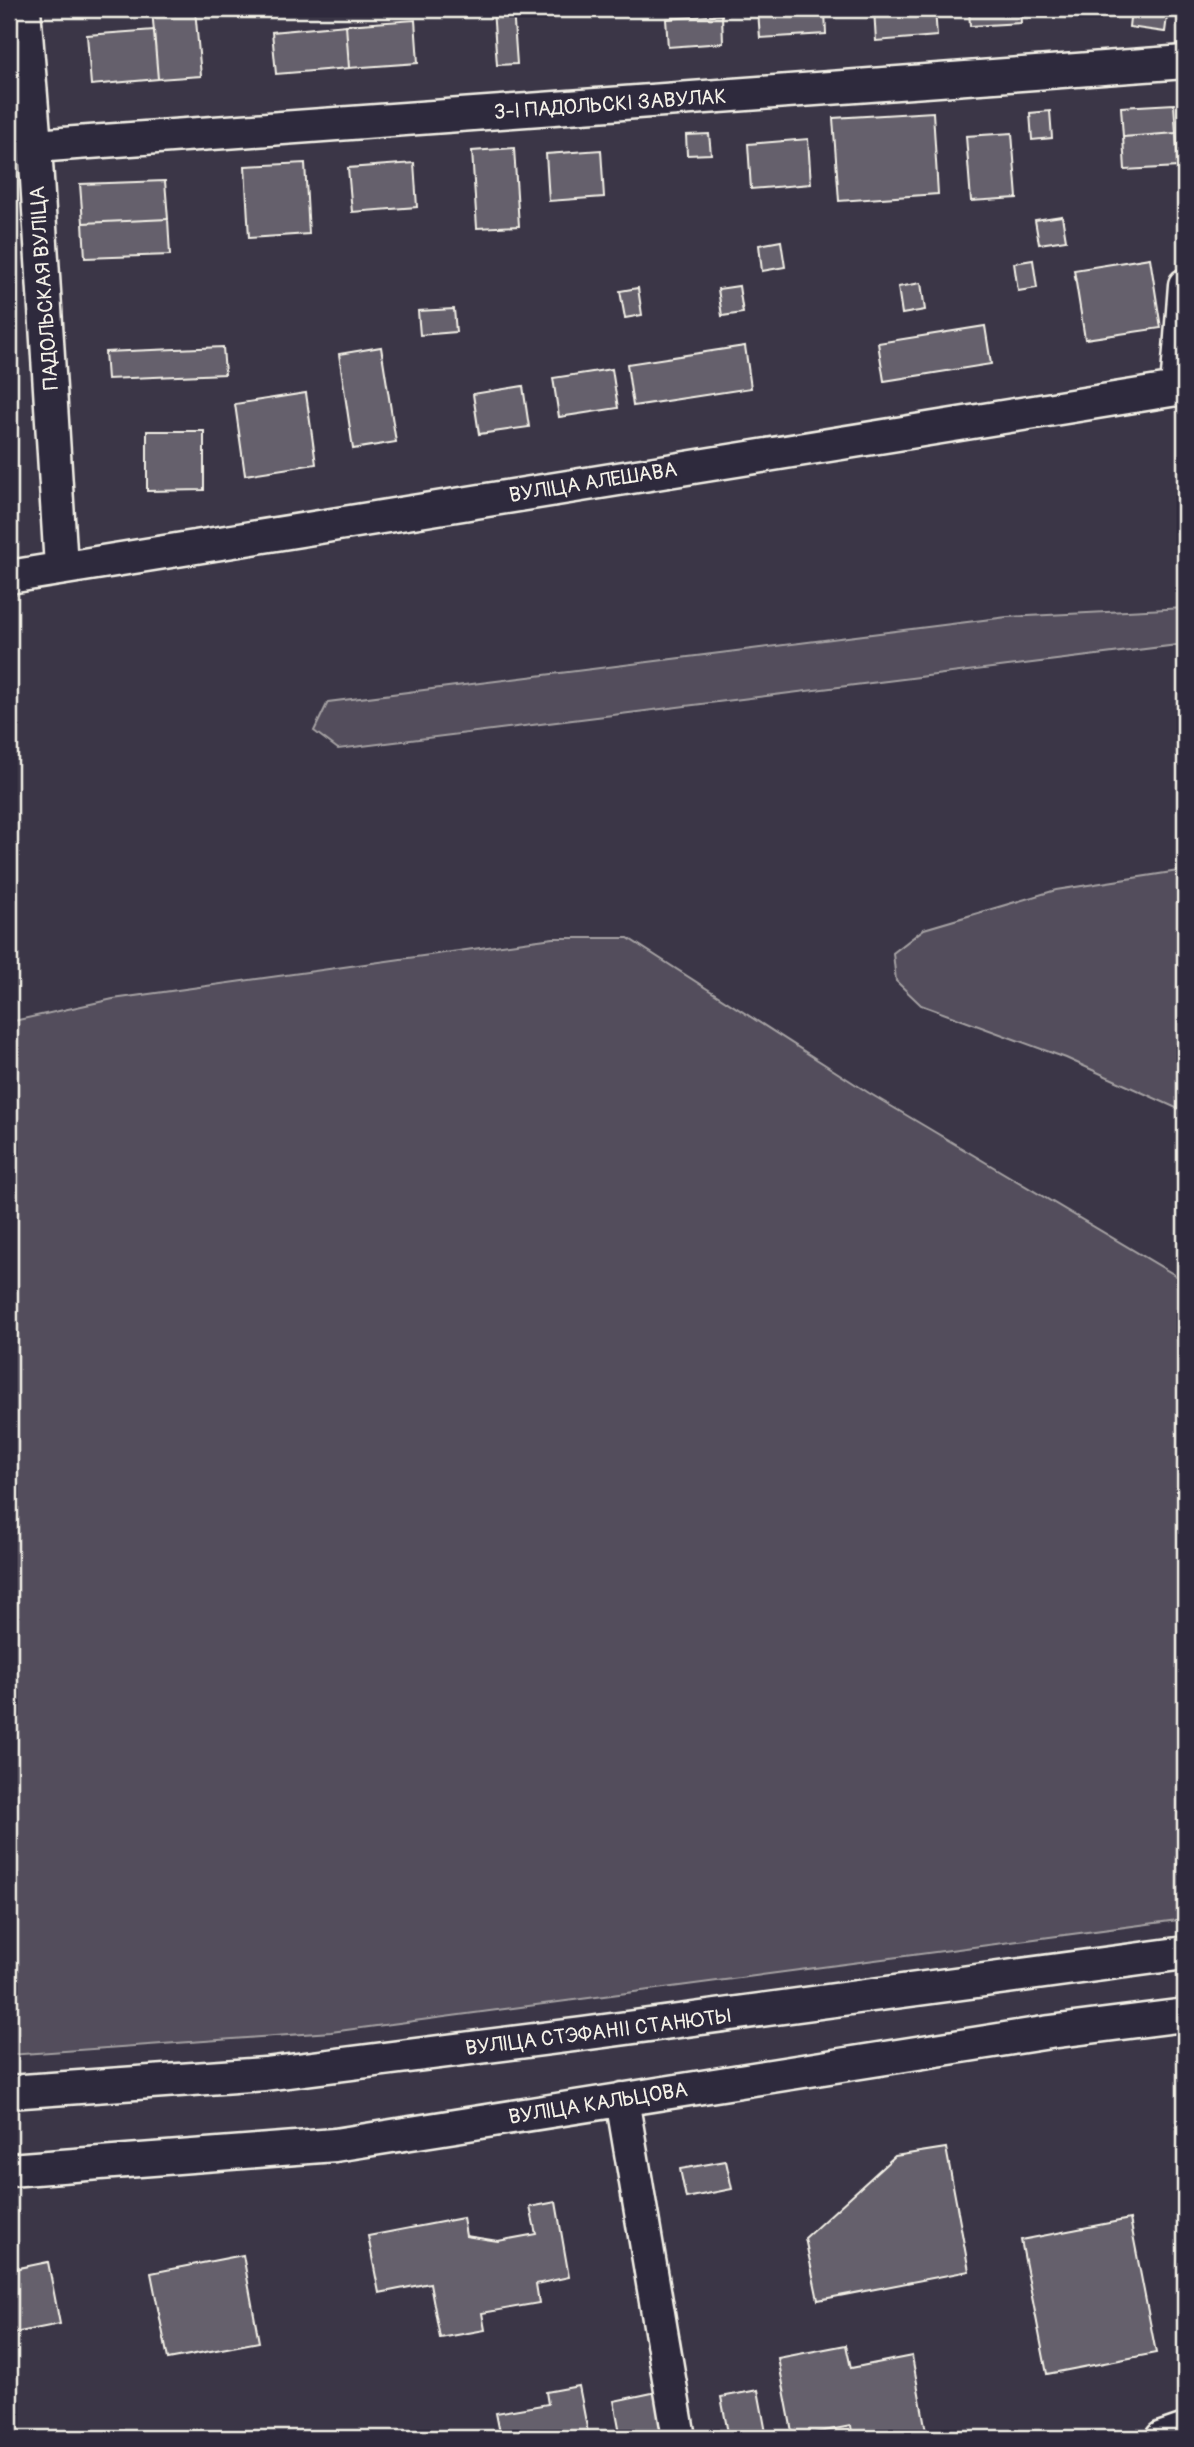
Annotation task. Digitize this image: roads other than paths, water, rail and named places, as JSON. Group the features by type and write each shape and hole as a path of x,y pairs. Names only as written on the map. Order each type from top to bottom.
{"street":[{"name":"ПАДОЛЬСКАЯ ВУЛІЦА","path":"24,9 61,567"},
{"name":"3-І ПАДОЛЬСКІ ЗАВУЛАК","path":"35,146 1185,62"},
{"path":"1181,390 1185,285"},
{"name":"ВУЛІЦА АЛЕШАВА","path":"9,577 1181,390"},
{"name":"ВУЛІЦА СТЭФАНІІ СТАНЮТЫ","path":"9,2092 265,2074 596,2033 1185,1954"},
{"name":"ВУЛІЦА КАЛЬЦОВА","path":"9,2170 335,2145 1050,2032 1185,2015"},
{"path":"622,2099 679,2438"},
{"path":"1163,2438 1185,2430"}]}
